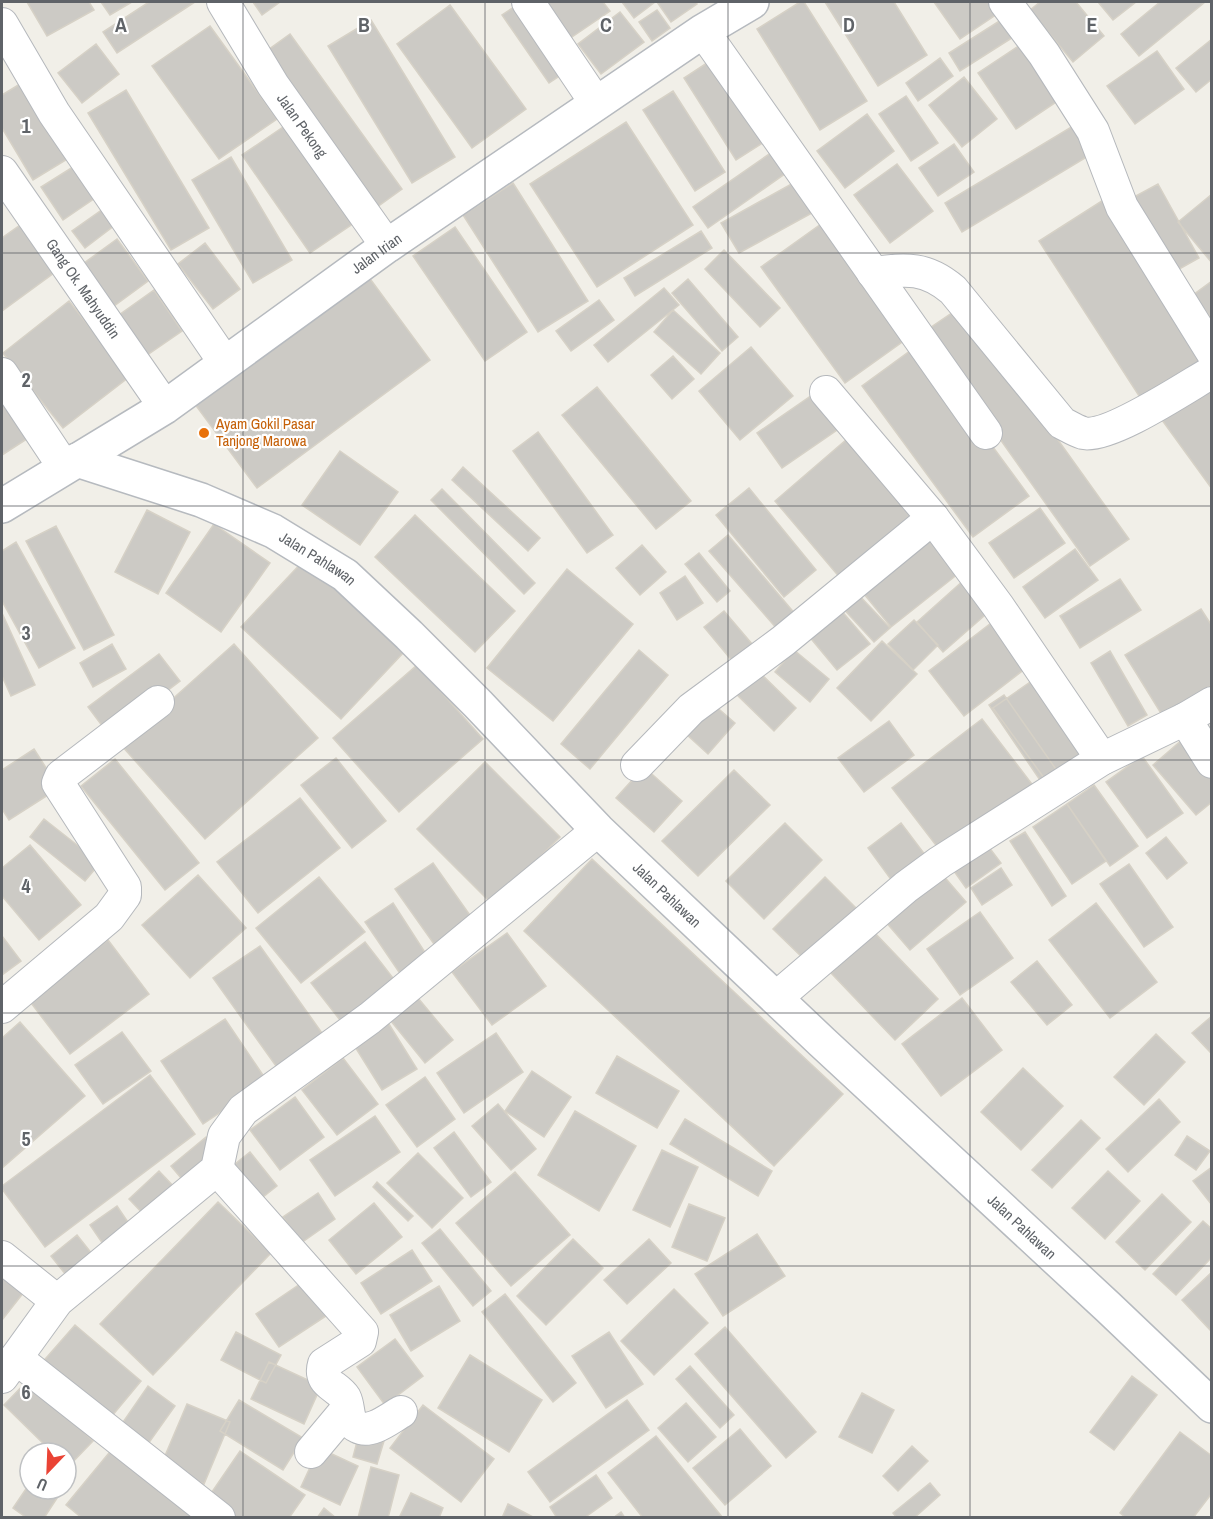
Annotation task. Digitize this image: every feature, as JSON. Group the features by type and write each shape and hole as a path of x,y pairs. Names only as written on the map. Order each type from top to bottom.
{"street":[{"name":"Jalan Pekong","path":"222,2 273,85 387,246"},
{"path":"528,2 596,103"},
{"name":"Jalan Irian","path":"2,506 165,407 387,246 703,31 752,2"},
{"path":"1005,2 1044,54 1093,131 1122,207 1212,352"},
{"path":"2,24 54,113 225,363"},
{"path":"703,31 986,434"},
{"name":"Gang Ok. Mahyuddin","path":"2,172 165,407"},
{"path":"873,273 903,270 931,274 945,283 1062,423 1083,433 1101,431 1125,423 1212,372"},
{"path":"2,375 71,463"},
{"path":"826,392 933,518 998,606 1102,759"},
{"name":"Jalan Pahlawan","path":"71,463 201,500 273,531 345,575 478,704 598,830 1212,1406"},
{"path":"637,765 692,709 783,641 933,518"},
{"path":"2,1007 109,917 125,895 125,888 58,783 61,776 158,702"},
{"path":"776,998 906,887 940,862 1102,759 1185,719 1212,703"},
{"path":"1185,719 1212,762"},
{"path":"219,1518 9,1367 57,1301 218,1169 224,1136 243,1110 370,1018 598,830"},
{"path":"218,1169 362,1332 360,1341 324,1365 322,1372 326,1380 344,1398 350,1420 358,1428 370,1429 401,1412"},
{"path":"2,1257 57,1301"},
{"path":"311,1452 347,1408"}],"building":[{"path":"27,2 89,2 94,10 47,36"},
{"path":"101,2 132,2 110,15"},
{"path":"149,2 195,2 117,53 103,32"},
{"path":"253,2 280,2 262,15"},
{"path":"543,2 603,2 610,11 569,39"},
{"path":"622,2 655,2 634,18"},
{"path":"657,2 696,2 697,4 671,22"},
{"path":"800,2 804,2 867,101 820,130 757,29"},
{"path":"825,2 894,2 927,55 878,86"},
{"path":"934,2 997,2 1003,10 960,39"},
{"path":"1040,2 1076,2 1104,36 1073,62 1030,10"},
{"path":"1098,2 1136,2 1113,20"},
{"path":"1160,2 1205,2 1139,56 1121,34"},
{"path":"450,5 526,109 472,148 397,44"},
{"path":"517,5 564,73 549,83 502,15"},
{"path":"657,10 670,28 652,41 639,22"},
{"path":"620,12 644,42 601,74 578,44"},
{"path":"1004,18 1015,36 960,71 949,53"},
{"path":"371,20 455,157 412,183 328,46"},
{"path":"210,26 277,119 219,159 152,66"},
{"path":"290,34 402,189 373,210 261,55"},
{"path":"1029,39 1068,94 1016,129 978,73"},
{"path":"1212,39 1212,79 1196,92 1176,68"},
{"path":"96,44 119,74 82,103 58,73"},
{"path":"1157,51 1184,89 1135,124 1107,86"},
{"path":"716,57 769,139 736,160 684,78"},
{"path":"940,58 953,76 918,101 906,83"},
{"path":"964,77 997,119 962,147 929,105"},
{"path":"28,79 74,155 33,180 2,128 2,95"},
{"path":"126,90 209,228 171,250 88,113"},
{"path":"673,91 725,172 695,191 643,110"},
{"path":"906,96 938,143 911,161 879,114"},
{"path":"867,114 894,151 845,188 817,151"},
{"path":"626,122 693,225 597,287 530,184"},
{"path":"289,123 357,221 310,253 242,155"},
{"path":"1073,126 1090,155 962,232 945,203"},
{"path":"954,144 974,172 938,196 919,168"},
{"path":"775,150 789,171 708,228 693,207"},
{"path":"231,157 292,260 253,283 192,180"},
{"path":"897,164 933,211 890,243 854,195"},
{"path":"76,165 98,196 63,220 41,187"},
{"path":"795,182 812,213 739,253 721,223"},
{"path":"513,183 588,301 538,332 463,215"},
{"path":"1158,184 1199,258 1174,272 1132,198"},
{"path":"1212,194 1212,263 1178,222"},
{"path":"1108,197 1212,357 1143,402 1039,241"},
{"path":"103,209 115,225 85,248 72,231"},
{"path":"23,223 58,270 2,311 2,238"},
{"path":"821,224 905,340 845,383 761,267"},
{"path":"455,227 527,332 485,361 413,256"},
{"path":"701,231 712,248 635,296 624,278"},
{"path":"117,239 148,281 110,309 80,266"},
{"path":"205,243 240,289 213,309 178,264"},
{"path":"724,250 780,308 760,327 705,269"},
{"path":"368,276 430,360 257,488 194,403"},
{"path":"688,279 738,337 722,351 672,293"},
{"path":"1212,281 1212,319 1193,295"},
{"path":"664,288 679,305 608,362 594,345"},
{"path":"154,290 182,331 140,360 112,320"},
{"path":"599,300 614,320 571,351 556,331"},
{"path":"69,301 129,377 63,428 3,353"},
{"path":"962,306 1129,539 1090,566 924,332"},
{"path":"673,310 720,353 701,374 654,332"},
{"path":"918,345 1029,496 973,537 862,386"},
{"path":"751,347 793,396 740,440 699,391"},
{"path":"673,356 694,379 672,399 651,375"},
{"path":"1212,379 1212,489 1159,416"},
{"path":"2,387 33,435 2,455"},
{"path":"597,387 691,501 656,529 562,415"},
{"path":"815,393 840,428 782,468 757,433"},
{"path":"538,432 613,535 587,553 513,451"},
{"path":"847,439 914,517 841,579 775,501"},
{"path":"340,451 398,492 360,545 302,505"},
{"path":"463,467 540,538 528,551 452,480"},
{"path":"749,488 816,570 784,597 716,515"},
{"path":"442,489 535,583 524,594 431,500"},
{"path":"1040,508 1065,543 1014,578 989,543"},
{"path":"147,510 190,532 158,594 115,572"},
{"path":"415,515 515,611 475,652 375,557"},
{"path":"214,524 270,563 221,632 166,593"},
{"path":"56,526 114,635 84,650 26,541"},
{"path":"932,532 963,570 891,627 860,589"},
{"path":"728,535 796,615 778,630 709,551"},
{"path":"16,542 75,648 39,668 2,601 2,551"},
{"path":"642,545 666,572 640,595 616,568"},
{"path":"1075,549 1098,580 1045,618 1023,587"},
{"path":"699,553 730,591 717,602 685,564"},
{"path":"306,558 405,651 341,719 241,627"},
{"path":"567,569 633,624 553,721 487,668"},
{"path":"685,576 703,603 677,620 660,593"},
{"path":"965,579 992,609 943,652 917,622"},
{"path":"1120,579 1141,610 1080,648 1060,616"},
{"path":"854,590 890,628 874,642 839,604"},
{"path":"840,609 870,644 837,670 808,635"},
{"path":"1201,609 1212,626 1212,685 1162,715 1125,655"},
{"path":"724,611 758,651 738,668 704,627"},
{"path":"2,613 35,685 11,696 2,676"},
{"path":"914,620 938,645 913,670 888,644"},
{"path":"995,620 1030,665 964,716 929,671"},
{"path":"882,641 917,674 871,721 837,688"},
{"path":"112,644 126,669 93,687 80,663"},
{"path":"234,644 318,738 205,839 121,745"},
{"path":"639,650 668,675 590,769 561,744"},
{"path":"794,650 829,679 810,702 775,672"},
{"path":"1110,651 1147,715 1128,726 1091,663"},
{"path":"159,654 180,681 109,735 88,707"},
{"path":"417,665 483,739 399,812 333,738"},
{"path":"756,669 796,708 774,731 734,692"},
{"path":"1036,678 1089,752 1047,782 993,708"},
{"path":"1004,695 1060,775 1044,786 989,705"},
{"path":"713,704 735,723 708,754 686,734"},
{"path":"982,719 1035,788 945,857 892,788"},
{"path":"889,721 914,755 864,792 838,758"},
{"path":"1183,739 1212,772 1212,802 1196,815 1153,765"},
{"path":"34,749 59,788 9,820 2,809 2,770"},
{"path":"1142,756 1183,813 1147,838 1106,782"},
{"path":"336,758 386,821 352,848 301,785"},
{"path":"115,759 199,863 165,890 81,786"},
{"path":"485,762 560,837 492,904 417,829"},
{"path":"644,767 682,801 654,832 616,798"},
{"path":"734,770 770,805 698,876 662,841"},
{"path":"1094,785 1138,846 1110,866 1067,804"},
{"path":"300,798 340,848 258,913 217,862"},
{"path":"1067,804 1106,861 1072,884 1033,827"},
{"path":"44,819 100,863 85,881 30,837"},
{"path":"785,823 822,860 764,919 726,881"},
{"path":"901,823 929,860 895,885 868,848"},
{"path":"1025,832 1066,896 1052,906 1010,841"},
{"path":"1166,837 1187,863 1167,879 1146,853"},
{"path":"985,842 1001,863 966,888 951,867"},
{"path":"30,845 81,905 39,940 2,896 2,868"},
{"path":"592,859 843,1094 774,1166 524,931"},
{"path":"433,863 472,918 434,944 395,889"},
{"path":"1129,864 1173,927 1144,947 1100,884"},
{"path":"1001,868 1012,885 982,905 971,888"},
{"path":"941,873 966,902 910,950 885,921"},
{"path":"198,875 246,928 190,978 142,925"},
{"path":"319,877 365,932 301,983 256,928"},
{"path":"825,877 859,911 807,962 773,929"},
{"path":"393,903 428,957 401,975 365,922"},
{"path":"1096,903 1157,982 1110,1018 1049,940"},
{"path":"980,912 1013,958 960,995 927,949"},
{"path":"874,932 938,999 895,1040 831,973"},
{"path":"507,933 546,986 492,1025 452,972"},
{"path":"2,936 21,961 2,975"},
{"path":"108,940 149,994 70,1054 28,999"},
{"path":"365,942 400,987 347,1029 311,983"},
{"path":"260,946 327,1040 281,1073 213,978"},
{"path":"1037,961 1072,1005 1047,1025 1011,982"},
{"path":"418,998 453,1040 425,1063 391,1021"},
{"path":"962,998 1002,1050 941,1096 902,1044"},
{"path":"1212,1016 1212,1054 1192,1033"},
{"path":"225,1019 267,1081 203,1124 161,1061"},
{"path":"387,1021 417,1069 382,1090 352,1042"},
{"path":"20,1022 85,1096 2,1168 2,1038"},
{"path":"122,1032 151,1071 103,1104 75,1065"},
{"path":"496,1033 523,1072 464,1113 437,1073"},
{"path":"1156,1034 1185,1062 1144,1105 1114,1077"},
{"path":"617,1056 679,1091 657,1128 596,1093"},
{"path":"343,1058 378,1104 337,1135 302,1090"},
{"path":"1023,1068 1063,1106 1021,1150 981,1112"},
{"path":"532,1071 571,1097 544,1137 505,1111"},
{"path":"150,1075 195,1134 45,1247 2,1186"},
{"path":"425,1077 455,1119 417,1147 386,1105"},
{"path":"295,1097 324,1137 280,1170 250,1130"},
{"path":"1159,1099 1180,1122 1128,1172 1106,1149"},
{"path":"498,1104 536,1149 511,1170 472,1126"},
{"path":"575,1111 636,1146 599,1211 538,1175"},
{"path":"375,1116 400,1152 335,1196 310,1160"},
{"path":"685,1119 772,1171 758,1196 670,1144"},
{"path":"1081,1120 1100,1138 1052,1188 1032,1170"},
{"path":"454,1132 491,1182 471,1197 434,1148"},
{"path":"1187,1136 1210,1151 1196,1170 1175,1155"},
{"path":"206,1137 216,1150 181,1178 171,1166"},
{"path":"662,1150 698,1167 670,1227 633,1210"},
{"path":"250,1152 277,1186 258,1201 231,1167"},
{"path":"418,1153 463,1198 432,1228 387,1183"},
{"path":"1212,1167 1212,1205 1193,1181"},
{"path":"159,1171 178,1191 148,1219 129,1199"},
{"path":"1108,1171 1140,1201 1105,1239 1072,1208"},
{"path":"515,1172 570,1235 511,1286 456,1223"},
{"path":"377,1182 413,1216 408,1221 373,1187"},
{"path":"318,1193 335,1219 301,1243 283,1217"},
{"path":"1162,1194 1191,1222 1145,1270 1116,1242"},
{"path":"218,1202 271,1253 153,1375 100,1324"},
{"path":"374,1203 402,1237 356,1274 329,1240"},
{"path":"689,1204 725,1218 707,1261 672,1247"},
{"path":"117,1206 132,1228 105,1247 90,1225"},
{"path":"1203,1221 1212,1229 1212,1257 1176,1295 1153,1274"},
{"path":"440,1229 491,1291 473,1306 422,1243"},
{"path":"757,1234 785,1276 723,1316 695,1274"},
{"path":"77,1235 96,1259 70,1280 51,1256"},
{"path":"573,1239 603,1268 546,1325 517,1296"},
{"path":"649,1239 671,1263 627,1304 604,1280"},
{"path":"412,1250 432,1281 381,1314 361,1283"},
{"path":"2,1259 31,1283 2,1320"},
{"path":"1212,1272 1212,1332 1182,1300"},
{"path":"306,1280 329,1314 279,1347 256,1314"},
{"path":"439,1286 460,1321 411,1351 390,1315"},
{"path":"674,1289 708,1323 654,1375 621,1341"},
{"path":"505,1294 576,1383 553,1402 482,1312"},
{"path":"75,1325 141,1381 107,1422 40,1365"},
{"path":"725,1327 816,1432 786,1458 695,1354"},
{"path":"236,1332 281,1355 266,1383 221,1360"},
{"path":"609,1332 643,1384 606,1408 572,1356"},
{"path":"395,1339 423,1376 385,1405 357,1367"},
{"path":"470,1355 542,1400 509,1452 438,1408"},
{"path":"269,1362 321,1386 304,1424 251,1399"},
{"path":"690,1366 734,1415 720,1428 676,1379"},
{"path":"1132,1376 1157,1395 1114,1450 1090,1432"},
{"path":"29,1379 93,1441 78,1457 78,1441 41,1441 4,1405"},
{"path":"148,1386 175,1406 148,1444 121,1425"},
{"path":"862,1393 894,1410 872,1453 839,1437"},
{"path":"239,1400 303,1438 283,1470 220,1431"},
{"path":"627,1400 649,1430 550,1502 528,1472"},
{"path":"686,1403 716,1437 688,1462 658,1428"},
{"path":"187,1404 230,1422 204,1484 161,1465"},
{"path":"423,1405 494,1459 461,1502 390,1448"},
{"path":"740,1429 771,1466 725,1505 693,1468"},
{"path":"1180,1432 1212,1456 1212,1493 1193,1518 1126,1518 1120,1513"},
{"path":"359,1434 384,1441 377,1464 353,1457"},
{"path":"656,1436 723,1518 643,1518 608,1473"},
{"path":"912,1446 928,1461 898,1491 883,1476"},
{"path":"113,1448 197,1518 82,1518 66,1505 69,1501 78,1501 78,1490"},
{"path":"319,1448 358,1466 340,1505 301,1487"},
{"path":"240,1451 305,1495 289,1518 229,1518 205,1502"},
{"path":"371,1467 399,1475 388,1518 358,1518"},
{"path":"596,1475 612,1498 584,1518 557,1518 550,1507"},
{"path":"930,1483 940,1495 914,1518 897,1518 893,1513"},
{"path":"411,1493 443,1508 439,1518 399,1518"},
{"path":"18,1501 55,1501 44,1518 27,1518 13,1508"},
{"path":"508,1504 533,1517 533,1518 502,1518"},
{"path":"324,1508 336,1518 317,1518"},
{"path":"621,1512 625,1518 613,1518"}],"place":[{"name":"Ayam Gokil Pasar Tanjong Marowa","path":"204,433"}]}
